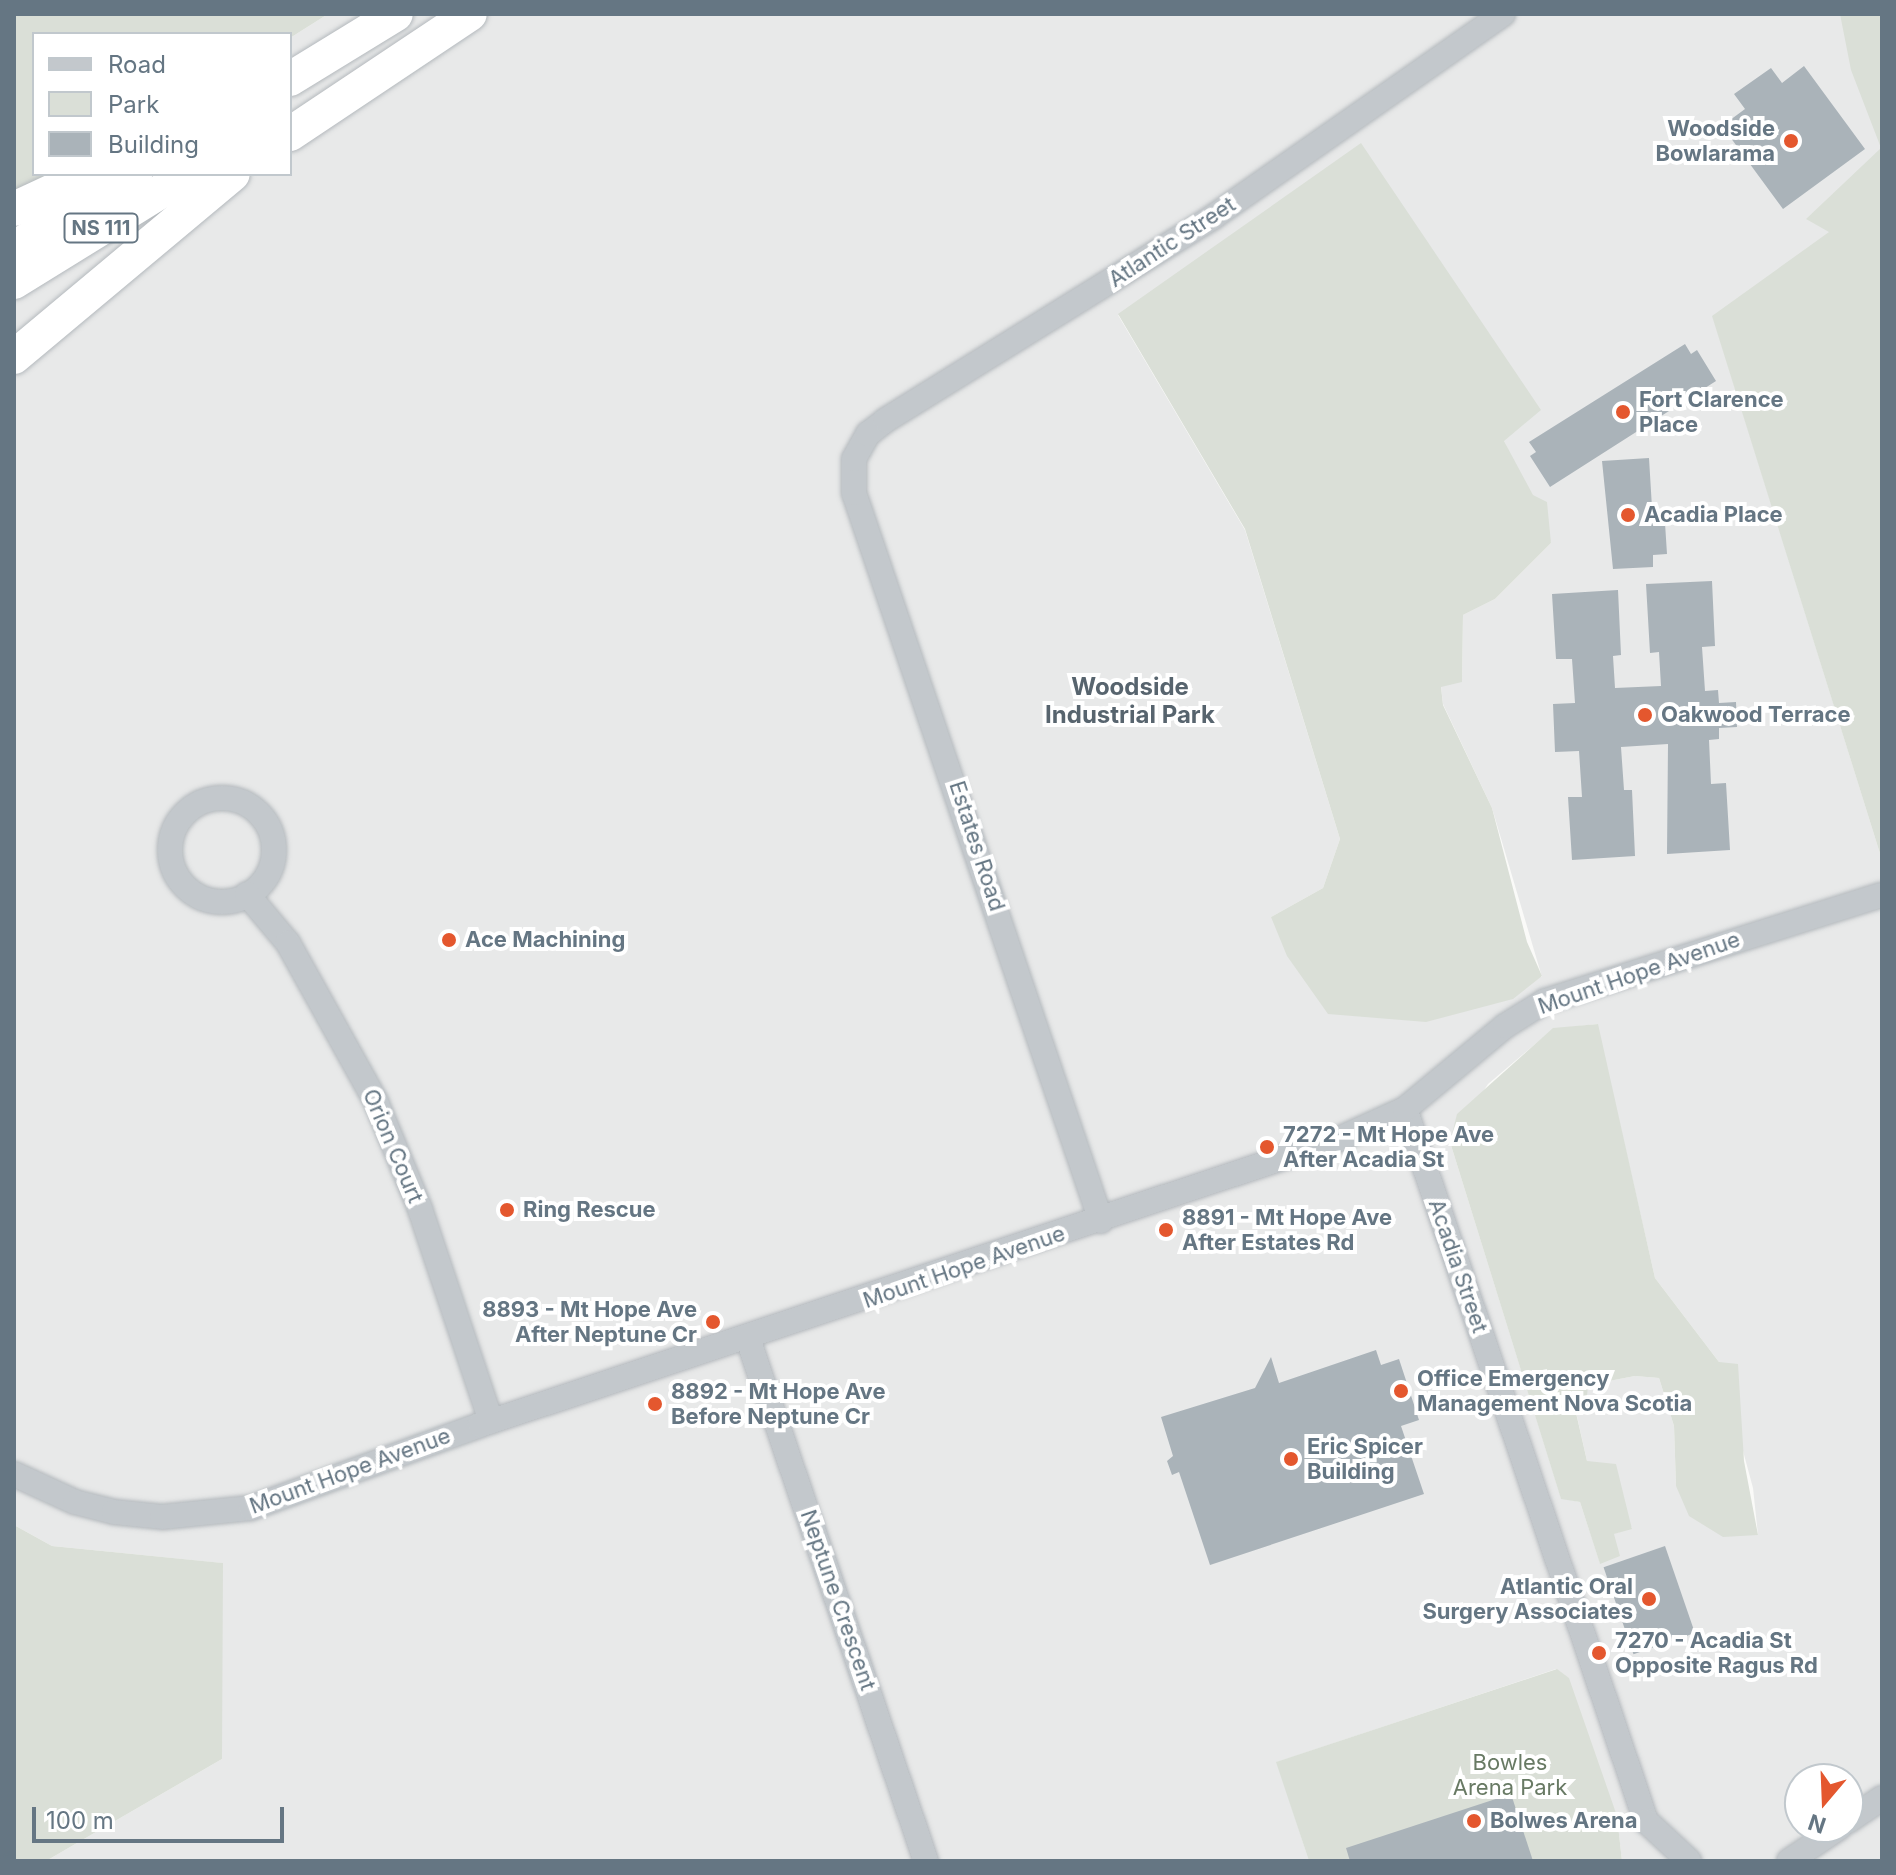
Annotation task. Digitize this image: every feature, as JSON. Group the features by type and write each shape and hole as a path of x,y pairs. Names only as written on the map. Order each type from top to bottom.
{"highway":[{"path":"292,61 373,14"},
{"path":"292,78 396,14"},
{"path":"292,111 452,14"},
{"path":"292,133 417,43 470,14"},
{"path":"14,209 85,176"},
{"name":"NS 111","path":"14,248 132,176"},
{"name":"NS 111","path":"14,282 186,176"},
{"path":"14,357 231,176"}],"street":[{"name":"Atlantic Street","path":"851,472 859,445 876,426 1213,217 1503,14"},
{"name":"Estates Road","path":"851,472 1101,1221"},
{"path":"227,798 261,815 275,853 261,886 247,894 214,903 178,881 169,842 188,809 227,798"},
{"name":"Orion Court","path":"247,894 288,943 376,1102 420,1209 491,1421"},
{"name":"Mount Hope Avenue","path":"14,1474 114,1512 212,1516 308,1490 491,1421 748,1339 1339,1139 1405,1109 1505,1026 1545,1001 1882,895"},
{"name":"Acadia Street","path":"1405,1109 1646,1821 1689,1861"},
{"name":"Neptune Crescent","path":"748,1339 926,1861"},
{"path":"1864,1810 1882,1798"},
{"path":"1789,1861 1816,1843"}],"shaded area":[{"path":"328,14 1882,14 1882,209 1713,317 1882,860 1882,1861 1622,1861 1617,1816 1556,1669 1277,1762 1309,1861 46,1861 222,1759 222,1563 52,1546 14,1525 14,209 68,176 292,176 292,37","holes":["1118,315 1504,441 1551,543 1495,599 1463,615 1462,681 1441,686 1443,704 1492,808 1542,977 1271,917 1323,888 1340,839 1245,530","1597,1024 1655,1278 1719,1362 1753,1488 1758,1535 1676,1486 1674,1426 1659,1378 1635,1376 1587,1385 1587,1396 1574,1403 1587,1461 1632,1528 1613,1534 1600,1563 1580,1502 1561,1498 1450,1142 1488,1084 1553,1029"]}],"green space":[{"path":"14,14 328,14 292,37 292,32 32,32 32,176 68,176 14,209"},
{"path":"1840,14 1882,14 1882,860 1712,316 1829,232 1806,219 1881,148 1851,70"},
{"path":"1361,143 1541,410 1504,441 1533,495 1547,502 1551,543 1495,599 1463,615 1462,682 1441,687 1443,705 1492,808 1527,942 1542,976 1513,999 1426,1022 1328,1014 1287,956 1271,917 1323,888 1340,839 1245,529 1118,314"},
{"path":"1598,1024 1655,1278 1719,1362 1738,1364 1744,1461 1758,1535 1723,1537 1689,1516 1676,1486 1674,1426 1659,1378 1635,1376 1588,1385 1587,1396 1574,1404 1587,1461 1616,1464 1632,1529 1614,1534 1620,1556 1600,1564 1580,1502 1561,1499 1450,1142 1457,1114 1553,1028"},
{"path":"14,1525 52,1546 223,1563 222,1759 46,1861 14,1861"},
{"name":"Bowles Arena Park","path":"1557,1669 1569,1678 1617,1816 1622,1861 1309,1861 1276,1762"}],"building":[{"name":"Woodside Bowlarama","path":"1804,66 1865,149 1783,209 1722,126 1745,109 1734,94 1771,68 1782,83"},
{"name":"Fort Clarence Place","path":"1685,344 1691,354 1697,350 1716,381 1550,487 1530,456 1536,452 1529,442"},
{"name":"Acadia Place","path":"1649,458 1653,524 1665,523 1667,554 1653,555 1653,567 1613,569 1602,461"},
{"name":"Oakwood Terrace","path":"1712,581 1715,646 1702,647 1705,691 1718,690 1719,703 1736,702 1737,727 1719,728 1719,739 1709,740 1711,784 1726,783 1730,850 1667,854 1668,744 1621,747 1624,790 1632,790 1635,856 1572,860 1568,797 1582,797 1579,751 1555,752 1553,704 1575,703 1572,659 1556,659 1552,594 1618,590 1621,655 1613,656 1615,688 1661,686 1659,652 1650,653 1646,584"},
{"name":"Eric Spicer Building","path":"1376,1350 1381,1365 1399,1359 1419,1420 1401,1426 1424,1494 1210,1565 1179,1472 1172,1475 1167,1461 1173,1456 1161,1417 1255,1388 1271,1357 1279,1383"},
{"name":"Atlantic Oral Surgery Associates","path":"1665,1546 1695,1633 1633,1654 1604,1567"},
{"name":"Bolwes Arena","path":"1511,1794 1533,1861 1350,1861 1346,1848"}],"place":[{"name":"Woodside Bowlarama","path":"1791,141"},
{"name":"Fort Clarence Place","path":"1623,412"},
{"name":"Acadia Place","path":"1628,515"},
{"name":"Oakwood Terrace","path":"1645,715"},
{"name":"Ace Machining","path":"449,940"},
{"name":"7272 - Mt Hope Ave After Acadia St","path":"1267,1147"},
{"name":"Ring Rescue","path":"507,1210"},
{"name":"8891 - Mt Hope Ave After Estates Rd","path":"1166,1230"},
{"name":"8893 - Mt Hope Ave After Neptune Cr","path":"713,1322"},
{"name":"Office Emergency Management Nova Scotia","path":"1401,1391"},
{"name":"8892 - Mt Hope Ave Before Neptune Cr","path":"655,1404"},
{"name":"Eric Spicer Building","path":"1291,1459"},
{"name":"Atlantic Oral Surgery Associates","path":"1649,1599"},
{"name":"7270 - Acadia St Opposite Ragus Rd","path":"1599,1653"},
{"name":"Bolwes Arena","path":"1474,1821"}],"district":[{"name":"Woodside Industrial Park","path":"1130,701"}]}
